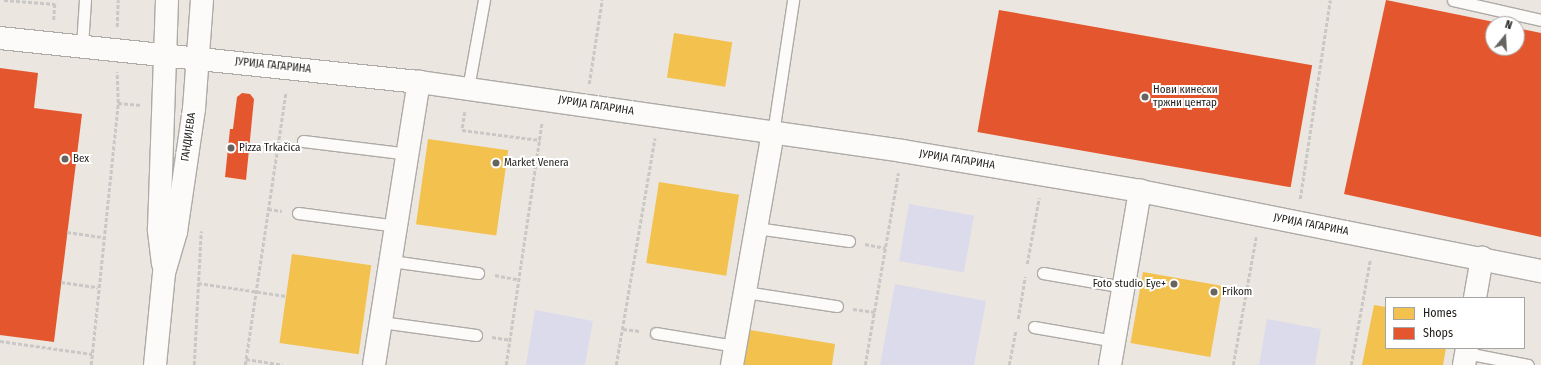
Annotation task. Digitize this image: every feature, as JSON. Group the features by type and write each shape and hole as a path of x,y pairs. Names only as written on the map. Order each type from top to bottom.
{"street":[{"name":"ГАНДИЈЕВА","path":"164,273 159,229 167,0"},
{"name":"ГАНДИЈЕВА","path":"154,365 164,273 176,232 198,58 202,0"},
{"name":"ЈУРИЈА ГАГАРИНА","path":"0,38 290,67 468,88 546,98 902,151 1140,191 1374,236 1541,271"},
{"path":"374,365 409,154 419,82"},
{"path":"734,355 773,133"},
{"path":"1110,365 1140,191"},
{"path":"1475,297 1482,258"}],"lane":[{"path":"82,46 85,0"},
{"path":"468,88 484,0"},
{"path":"773,133 793,0"},
{"path":"1453,0 1541,20"},
{"path":"303,141 409,154"},
{"path":"298,213 397,226"},
{"path":"756,228 849,241"},
{"path":"391,261 478,273"},
{"path":"1043,273 1123,287"},
{"path":"745,292 837,306"},
{"path":"381,322 476,335"},
{"path":"1034,327 1114,341"},
{"path":"656,333 734,355"},
{"path":"1465,355 1528,365"}],"path":[{"path":"4,0 55,2 53,43"},
{"path":"91,365 118,103 118,0"},
{"path":"586,104 602,0"},
{"path":"1297,222 1330,0"},
{"path":"245,365 290,67"},
{"path":"506,365 520,280 546,98"},
{"path":"616,365 659,116"},
{"path":"462,130 540,140"},
{"path":"865,365 902,151"},
{"path":"1233,365 1260,215"},
{"path":"68,232 104,237"},
{"path":"1351,365 1374,236"},
{"path":"478,273 520,280"},
{"path":"61,282 98,287"},
{"path":"198,283 286,296"},
{"path":"0,340 92,354"},
{"path":"246,359 283,365"}],"shaded area":[{"path":"909,204 974,215 964,273 899,261"},
{"path":"895,284 986,301 974,365 880,365"},
{"path":"535,310 593,321 585,365 526,365"},
{"path":"1267,319 1321,329 1315,365 1259,365"}],"building: Homes":[{"path":"674,33 732,42 725,87 667,77"},
{"path":"428,139 508,150 496,235 416,224"},
{"path":"659,182 739,195 726,276 646,263"},
{"path":"292,254 371,265 359,354 279,343"},
{"path":"1143,272 1223,286 1210,357 1130,343"},
{"path":"1374,305 1385,307 1385,349 1446,349 1443,365 1362,365"},
{"path":"750,330 835,344 832,365 744,365"}],"building: Shops":[{"path":"1386,0 1485,20 1485,56 1525,56 1525,30 1541,33 1541,237 1344,194"},
{"name":"Нови кинески тржни центар","path":"999,10 1312,65 1291,187 977,132"},
{"path":"0,68 38,73 34,108 82,114 54,342 0,335"},
{"path":"242,93 250,94 254,99 246,180 225,177 230,129 233,129 237,97"}],"place":[{"name":"Нови кинески тржни центар","path":"1145,97"},
{"name":"Pizza Trkačica","path":"231,148"},
{"name":"Bex","path":"65,159"},
{"name":"Market Venera","path":"496,163"},
{"name":"Foto studio Eye+","path":"1174,284"},
{"name":"Frikom","path":"1214,292"}]}
